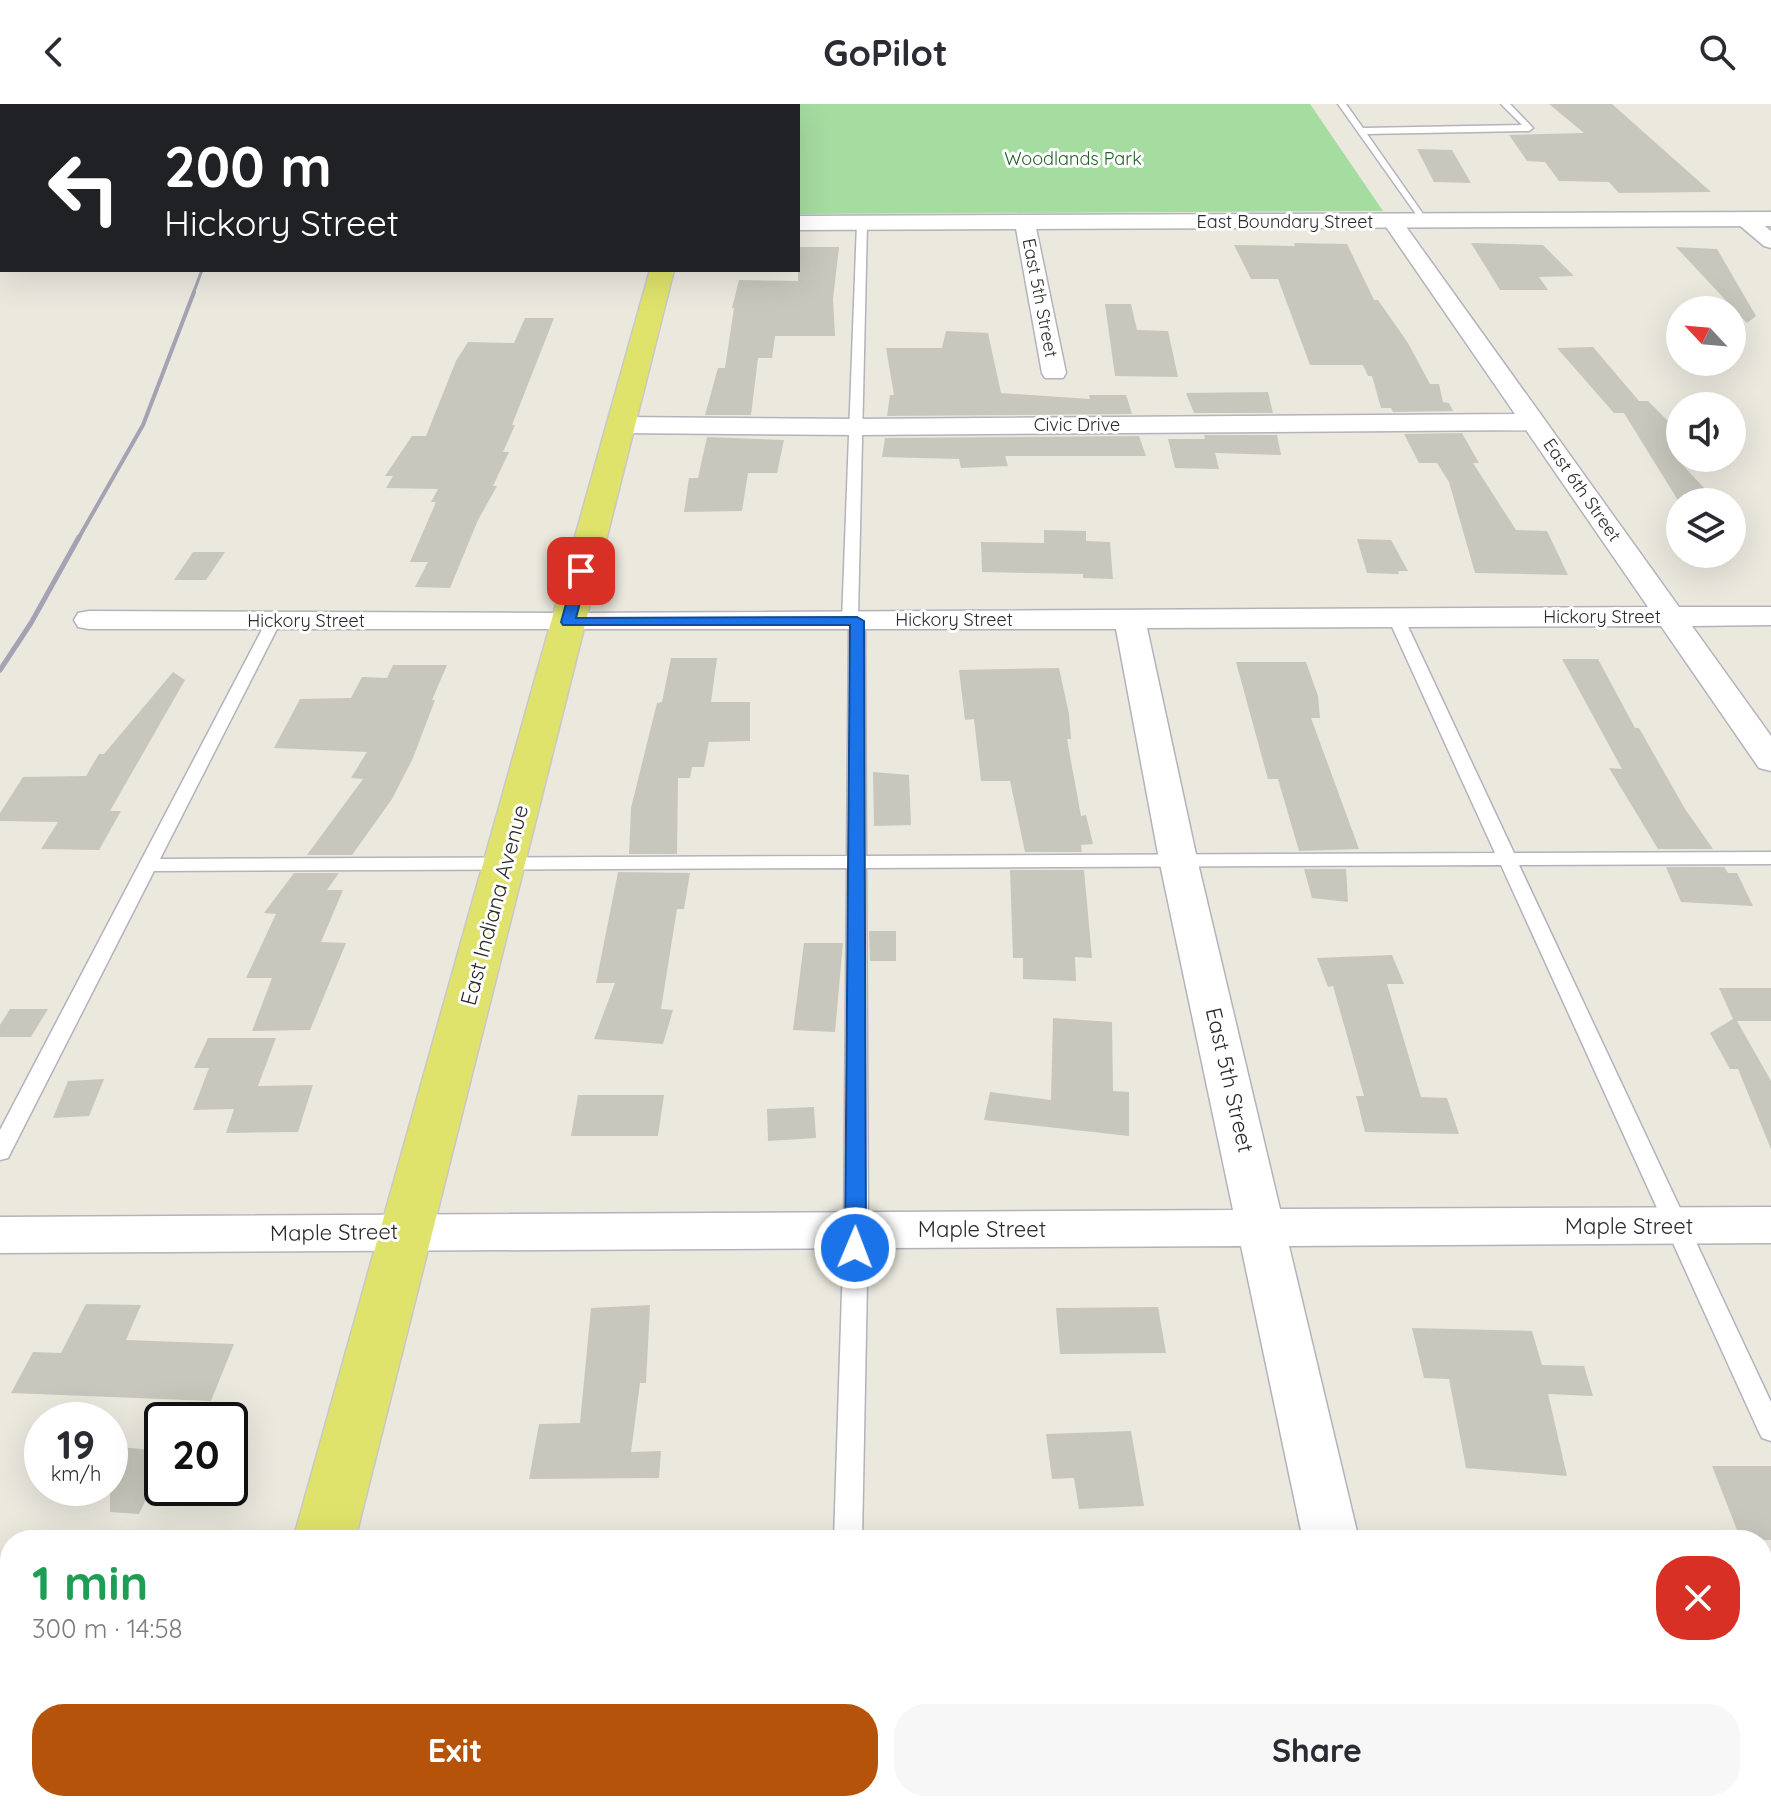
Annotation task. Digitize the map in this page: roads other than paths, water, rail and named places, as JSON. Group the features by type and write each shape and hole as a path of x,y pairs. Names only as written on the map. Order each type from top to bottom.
{"main road":[{"name":"East Indiana Avenue","path":"327,1530 661,272"}],"street":[{"name":"East Boundary Street","path":"800,223 1771,219"},
{"path":"1745,220 1771,242"},
{"name":"East 6th Street","path":"1392,221 1771,761"},
{"name":"East 5th Street","path":"1025,223 1054,373"},
{"name":"Civic Drive","path":"620,425 857,427 1535,422"},
{"name":"Hickory Street","path":"89,620 568,622 1771,616"},
{"name":"East 5th Street","path":"1130,620 1178,859 1329,1530"},
{"name":"Maple Street","path":"0,1235 1771,1225"}],"lane":[{"path":"1342,104 1423,221"},
{"path":"1360,131 1529,128 1505,104"},
{"path":"848,1530 856,1230 854,621 862,223"},
{"path":"1396,618 1771,1430"},
{"path":"0,1152 273,621"},
{"path":"147,865 1771,858"}],"railway":[{"path":"193,294 201,272"},
{"path":"78,539 143,425 194,292"},
{"path":"0,670 31,623 79,537"}],"park label":[{"name":"Woodlands Park","path":"1073,159"}]}
